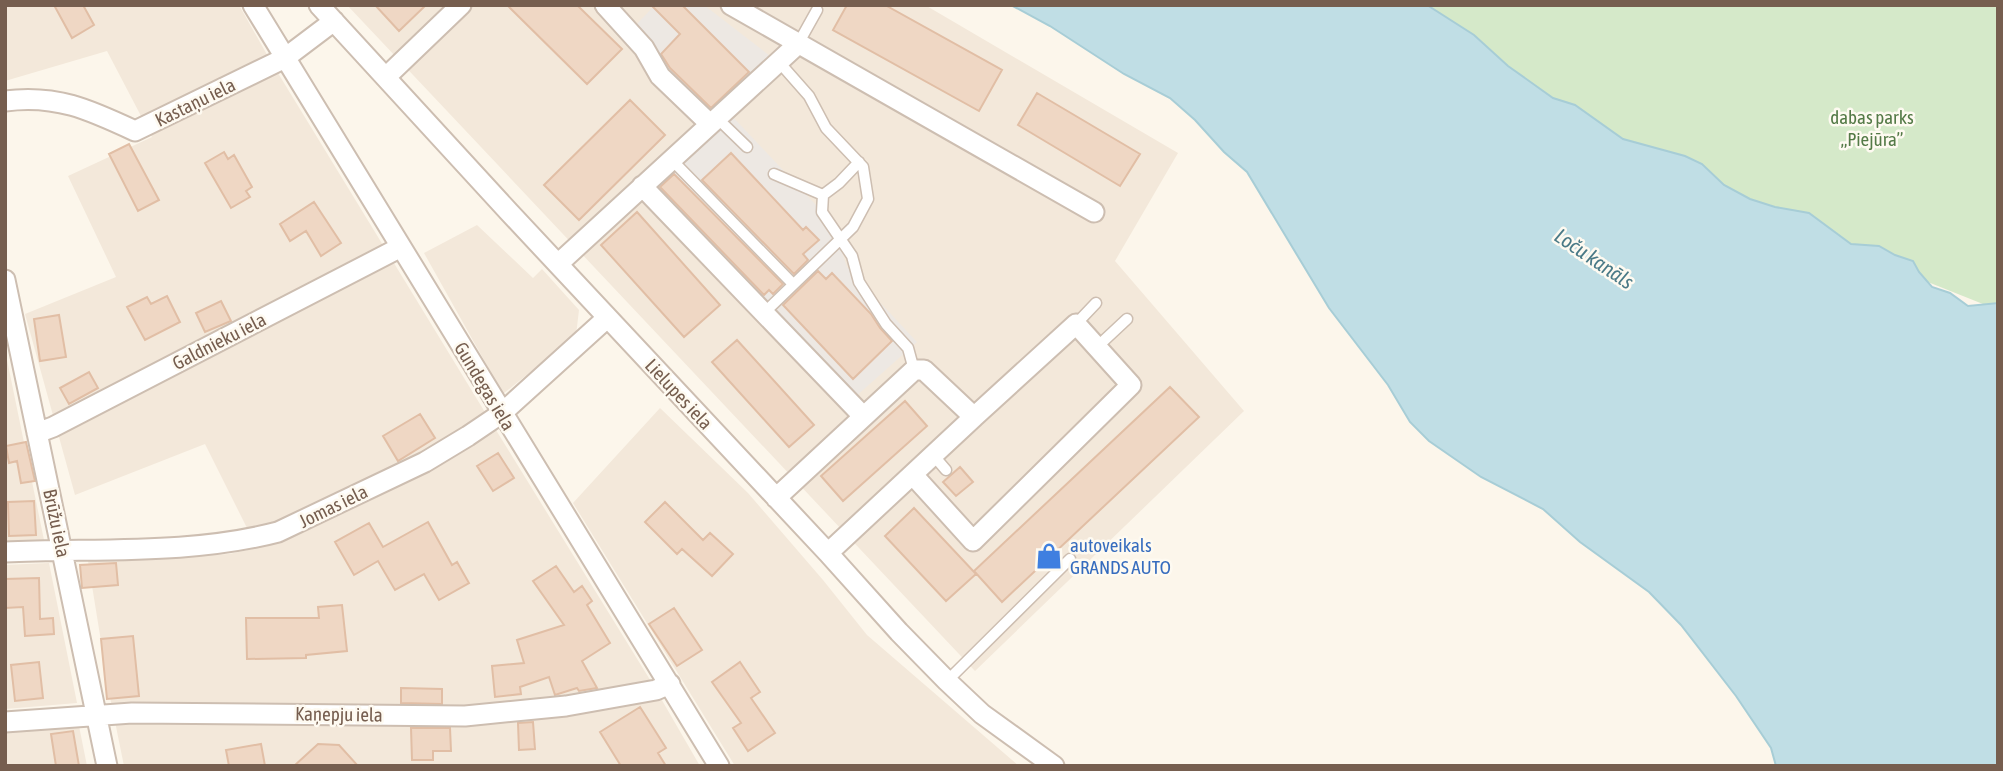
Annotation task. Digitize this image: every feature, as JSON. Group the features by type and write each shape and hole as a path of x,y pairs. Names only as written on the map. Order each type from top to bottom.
{"street":[{"name":"Gundegas iela","path":"253,5 719,766"},
{"name":"Lielupes iela","path":"319,5 899,632 982,714 1054,766"},
{"path":"386,77 461,5"},
{"path":"605,5 644,48 660,76 713,121"},
{"path":"731,5 1094,212"},
{"name":"Kastaņu iela","path":"5,101 26,98 70,103 135,131 285,58 334,21"},
{"path":"558,264 798,44"},
{"path":"642,186 863,416"},
{"name":"Galdnieku iela","path":"37,433 401,247"},
{"name":"Brūžu iela","path":"5,280 107,766"},
{"name":"Jomas iela","path":"5,552 194,546 256,538 278,532 425,461 468,436 502,413 607,318"},
{"path":"828,553 913,475 940,463 974,417 1076,324 1132,386 972,541 913,475"},
{"path":"776,498 914,370 924,370 974,417"},
{"name":"Kaņepju iela","path":"5,722 96,715 276,713 465,716 566,706 656,690 670,684"}],"lane":[{"path":"798,44 817,10"},
{"path":"764,313 853,227 868,199 863,167 825,128 809,96 779,62"},
{"path":"713,121 747,147"},
{"path":"671,159 793,284"},
{"path":"822,195 839,183 859,162"},
{"path":"774,174 822,195"},
{"path":"822,195 822,212 852,257 859,282 886,324 908,348 914,370"},
{"path":"1076,324 1096,303"},
{"path":"1097,347 1127,319"},
{"path":"947,681 1070,559"}],"shaded area":[{"path":"5,5 239,5 700,766 124,766 88,561 229,554 257,548 205,444 75,495 25,314 116,277 68,176 152,137 107,51 5,81"},
{"path":"347,5 925,5 1178,153 1115,261 1244,411 975,671"},
{"path":"655,5 704,5 774,59 710,116 663,69 634,27"},
{"path":"732,116 832,222 847,267 917,342 854,398 652,187"},
{"path":"477,225 533,278 542,269 579,310 576,335 503,394 424,253"},
{"path":"5,350 44,540 5,542"},
{"path":"660,408 748,493 867,635 1019,766 735,766 573,503"},
{"path":"49,563 77,703 5,709 5,565"},
{"path":"79,726 87,766 5,766 5,732"}],"green space":[{"name":"dabas parks „Piejūra”","path":"1386,5 1998,5 1998,310 1612,156"}],"water":[{"name":"Loču kanāls","path":"1011,5 1427,5 1474,35 1508,66 1553,98 1575,105 1623,139 1685,156 1702,164 1724,185 1750,199 1809,213 1851,244 1879,246 1913,261 1932,287 1950,293 1968,306 1998,303 1998,766 1776,766 1771,748 1736,696 1681,625 1649,592 1580,542 1543,509 1481,477 1429,441 1410,422 1388,385 1329,308 1247,172 1224,152 1195,120 1170,98 1124,74 1050,26"}],"building":[{"path":"54,5 83,5 94,25 72,38"},
{"path":"375,5 426,5 399,31"},
{"path":"507,5 577,5 622,49 587,84"},
{"path":"651,5 682,5 749,72 711,108 670,68 661,54 680,34"},
{"path":"847,5 885,5 1002,70 979,111 833,30"},
{"path":"1037,93 1140,154 1120,186 1018,125"},
{"path":"630,100 665,135 579,220 544,185"},
{"path":"129,144 159,200 138,211 109,154"},
{"path":"224,152 228,159 234,155 252,187 246,191 250,197 231,208 205,163"},
{"path":"731,153 803,230 806,227 819,240 803,254 808,260 794,274 702,180"},
{"path":"674,174 783,284 773,294 769,290 764,295 660,187"},
{"path":"314,202 341,243 321,256 306,231 290,241 280,224"},
{"path":"637,212 720,305 684,337 601,245"},
{"path":"818,271 826,279 832,273 871,314 892,341 853,379 783,305"},
{"path":"167,296 180,322 145,340 127,307 147,297 151,304"},
{"path":"221,301 231,321 205,332 196,313"},
{"path":"59,315 66,357 40,361 34,319"},
{"path":"737,340 814,425 789,447 712,362"},
{"path":"89,372 98,388 69,404 60,388"},
{"path":"1170,387 1199,417 1002,602 974,571"},
{"path":"905,401 927,426 843,501 821,476"},
{"path":"420,414 435,438 398,461 383,436"},
{"path":"26,442 35,481 21,483 17,461 9,463 6,446"},
{"path":"498,453 514,478 493,491 477,466"},
{"path":"960,467 973,482 956,496 943,482"},
{"path":"34,501 36,535 9,536 8,502"},
{"path":"665,502 703,540 710,533 733,554 712,576 682,549 677,554 645,522"},
{"path":"914,508 976,574 946,601 885,536"},
{"path":"428,522 452,565 457,562 469,583 439,600 424,574 395,590 378,561 354,575 335,542 369,523 383,547"},
{"path":"116,563 118,585 82,588 80,565"},
{"path":"556,566 574,592 582,586 592,601 587,605 610,643 582,661 597,688 579,691 577,688 555,695 549,677 520,687 521,694 495,697 492,666 524,663 517,640 564,625 533,581"},
{"path":"39,578 40,619 53,618 54,634 25,636 23,607 5,608 5,579"},
{"path":"342,605 347,651 306,655 306,658 247,659 246,618 319,618 318,607"},
{"path":"674,608 702,650 677,666 649,624"},
{"path":"133,636 139,696 107,699 101,639"},
{"path":"39,662 43,698 15,701 11,665"},
{"path":"740,662 760,692 751,698 775,733 748,751 733,728 741,723 712,682"},
{"path":"401,688 442,689 442,704 401,703"},
{"path":"640,707 666,748 658,753 666,766 621,766 600,732"},
{"path":"533,722 535,749 519,750 518,723"},
{"path":"411,728 450,728 451,751 433,751 433,760 412,760"},
{"path":"73,731 79,766 56,766 51,734"},
{"path":"261,744 265,766 229,766 226,750"},
{"path":"318,744 339,745 358,766 294,766"}],"place":[{"name":"autoveikals GRANDS AUTO","path":"1049,556"}]}
